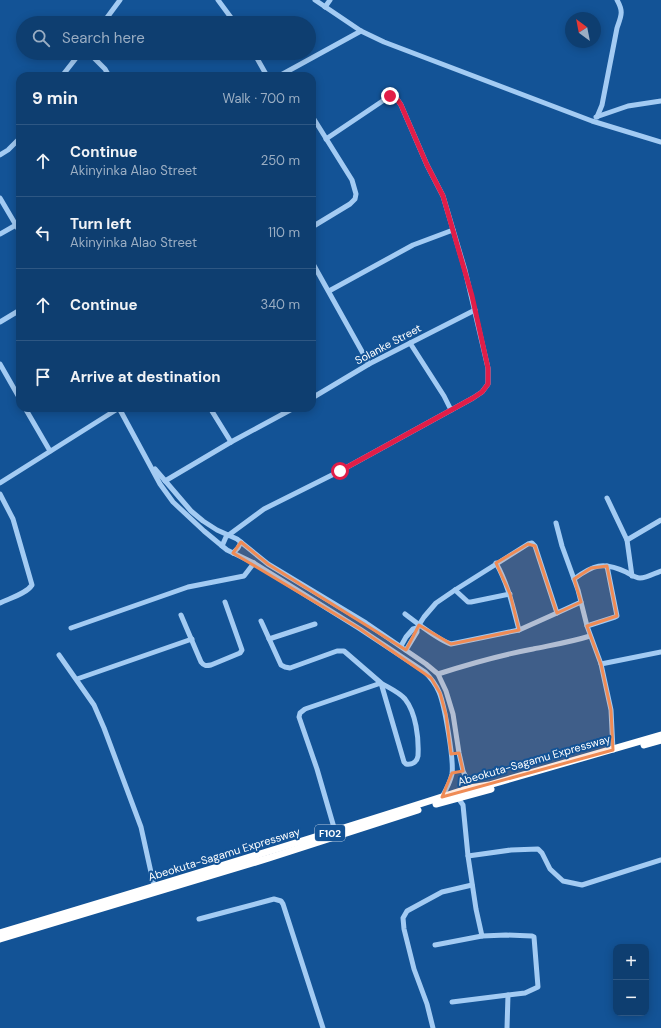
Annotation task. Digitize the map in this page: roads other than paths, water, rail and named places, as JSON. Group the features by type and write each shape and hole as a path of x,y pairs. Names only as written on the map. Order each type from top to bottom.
{"highway":[{"name":"Abeokuta-Sagamu Expressway","path":"0,939 276,856 441,800 458,798 489,785 661,735"},
{"name":"Abeokuta-Sagamu Expressway","path":"0,933 441,800 661,740"}],"street":[{"path":"108,16 120,0"},
{"path":"218,0 230,16"},
{"path":"315,0 361,31 384,42 592,121 661,142"},
{"path":"325,7 330,0"},
{"path":"592,121 597,116 602,105 617,28 622,12 617,0"},
{"path":"316,57 361,31"},
{"path":"65,72 75,60"},
{"path":"97,60 107,72"},
{"path":"258,60 265,72"},
{"path":"290,72 311,60"},
{"path":"222,546 224,539 250,519 279,500 340,471 473,398 482,392 488,384 488,368 475,310 443,196 427,165 407,117 397,99 390,96 326,139"},
{"path":"597,116 628,106 661,100"},
{"path":"316,123 352,180 356,194 355,199 350,204 316,224"},
{"path":"0,155 16,142"},
{"path":"0,198 16,225 0,234"},
{"path":"329,291 413,245 453,230"},
{"path":"316,269 369,364"},
{"name":"Solanke Street","path":"316,396 369,364 475,310"},
{"path":"0,322 16,312"},
{"path":"410,343 444,396 451,410"},
{"path":"0,364 16,392"},
{"path":"27,412 50,451"},
{"path":"0,483 113,412"},
{"path":"121,412 160,484 173,502 189,518 222,546 254,563 360,629 425,672 431,678 440,693 446,715 451,754 452,773 450,783 441,800"},
{"path":"212,412 231,442"},
{"path":"165,481 231,442 287,412"},
{"path":"149,462 191,511 202,521 241,542 268,564 366,623 401,646 438,674 446,691 453,714 463,771 472,791"},
{"path":"0,494 14,519 32,585 24,592 0,603"},
{"path":"607,498 627,540 632,576"},
{"path":"627,540 661,520"},
{"path":"556,523 590,636 601,664 610,710 613,750"},
{"path":"233,553 240,546 241,542"},
{"path":"401,646 413,629 418,626 436,603 496,563 532,543 535,546 539,556 557,613"},
{"path":"71,628 188,587 244,576 254,563"},
{"path":"496,563 504,577 510,594 519,630"},
{"path":"574,579 597,565 607,566 640,578 661,571"},
{"path":"587,626 615,618 617,616 607,566"},
{"path":"455,590 468,602 510,594"},
{"path":"181,615 192,639 200,662 206,666 240,653 242,650 242,645 225,602"},
{"path":"405,614 418,626 452,644 519,630 581,602"},
{"path":"261,622 281,665 284,667 290,668 337,651 344,651 381,684 401,695 405,700 415,723 418,750 417,760 415,762 408,764 404,762 381,684"},
{"path":"269,639 315,624"},
{"path":"406,650 417,632 418,626"},
{"path":"438,674 499,656 570,642 590,636"},
{"path":"78,679 192,639"},
{"path":"601,664 661,652"},
{"path":"59,655 78,679 94,705 104,728 138,820 154,886"},
{"path":"335,831 317,769 299,717 300,713 305,709 381,684"},
{"path":"451,754 459,753"},
{"path":"452,773 463,771"},
{"path":"458,798 463,806 472,885 482,936"},
{"path":"468,856 511,850 538,849 542,853 550,868 563,881 582,885 661,860"},
{"path":"433,1028 427,1004 414,969 404,930 403,918 407,911 442,892 472,885"},
{"path":"199,919 274,899 281,901 284,904 323,1028"},
{"path":"434,945 482,936 506,934 534,937 538,987 525,993 452,1002"},
{"path":"507,1028 508,995"}]}
